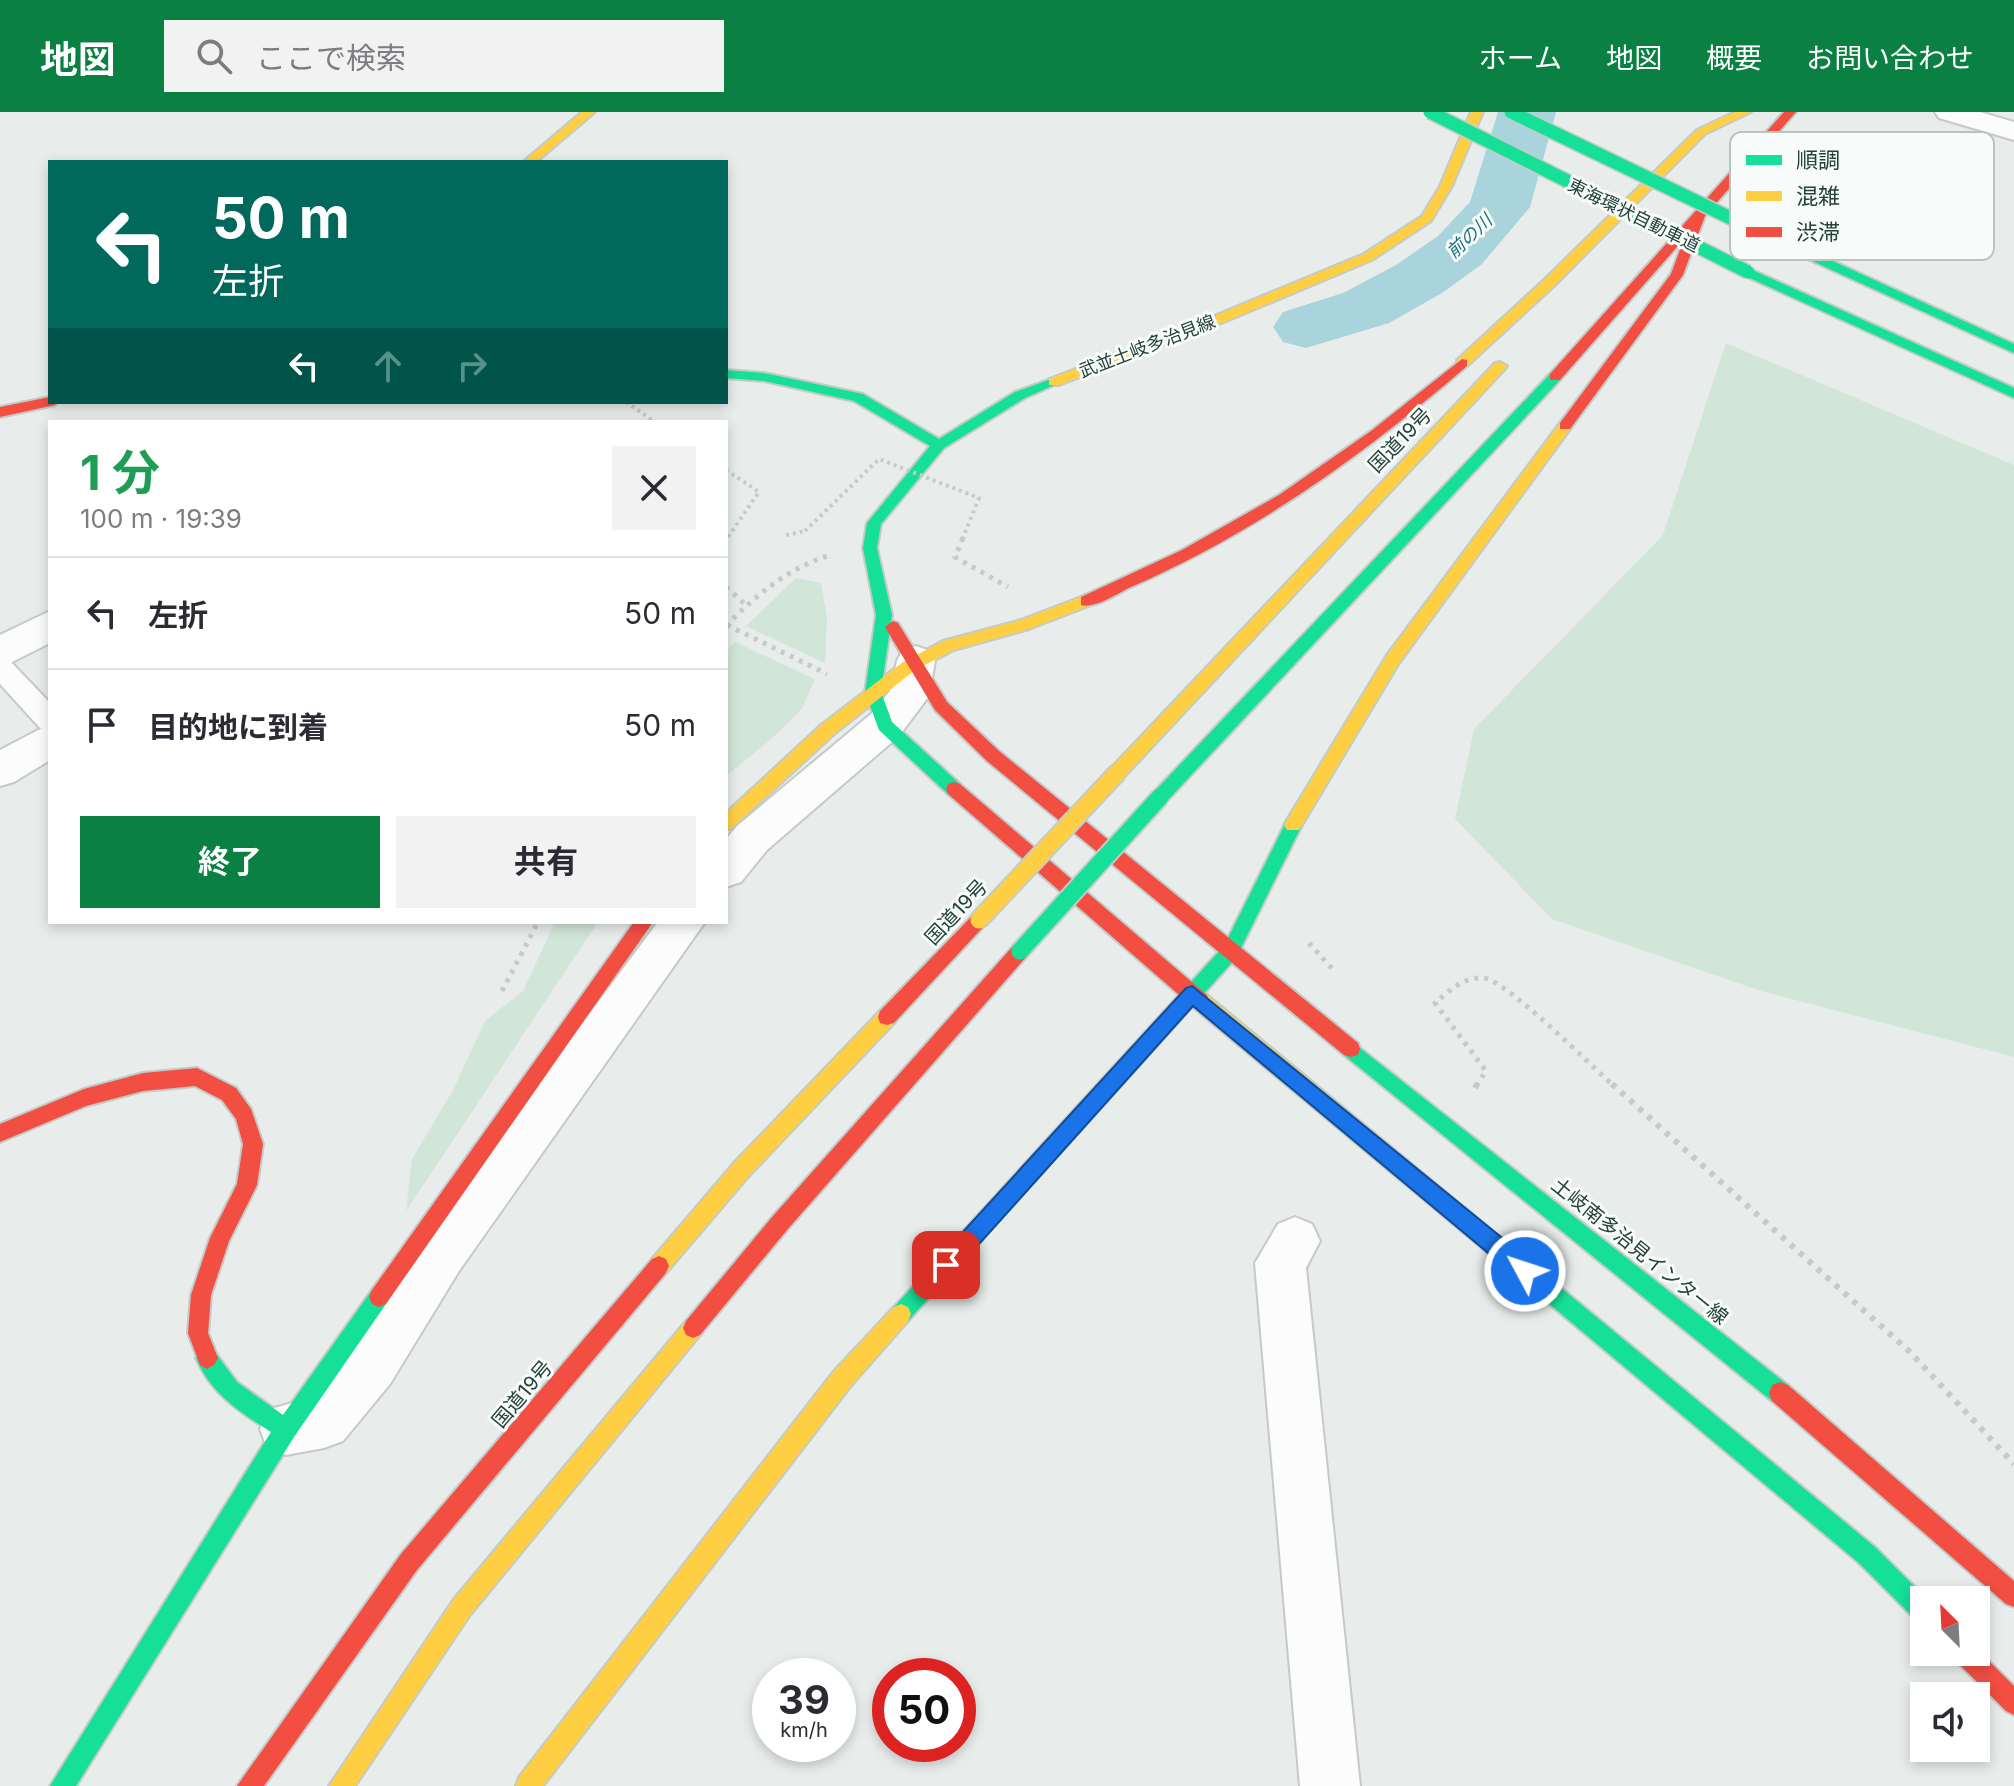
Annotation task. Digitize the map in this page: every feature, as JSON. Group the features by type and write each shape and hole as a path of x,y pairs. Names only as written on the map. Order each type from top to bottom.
{"main road":[{"path":"531,160 589,112"},
{"name":"東海環状自動車道","path":"1430,112 1748,272 2014,393"},
{"name":"武並土岐多治見線","path":"870,548 874,523 939,445 1020,395 1219,319 1368,257 1427,218 1446,186 1477,112"},
{"name":"東海環状自動車道","path":"1511,112 1730,218"},
{"path":"1703,157 1745,112"},
{"path":"916,661 941,647 1033,623 1123,586 1206,546 1344,461 1452,375 1701,132 1745,112"},
{"path":"1772,132 1790,112"},
{"path":"1627,235 1681,179"},
{"path":"341,1786 462,1607 780,1223 1160,797 1557,374 1730,181"},
{"path":"528,1786 842,1379 1230,952 1288,833 1393,659 1677,275 1699,216"},
{"name":"東海環状自動車道","path":"1820,260 2014,349"},
{"name":"国道19号","path":"249,1786 409,1562 740,1171 1509,358"},
{"path":"728,374 764,377 858,397 939,445"},
{"path":"0,412 48,402"},
{"path":"870,548 884,615 879,708 943,780 1192,994 1867,1555 1910,1598"},
{"path":"884,615 916,661 941,706 993,756 1230,952"},
{"path":"728,821 879,708"},
{"path":"62,1786 286,1429 643,924"},
{"name":"土岐南多治見インター線","path":"1230,952 1800,1409 2014,1596"},
{"path":"0,1133 84,1098 143,1082 197,1077 229,1094 244,1115 253,1144 247,1185 220,1238 201,1295 198,1333 211,1368 245,1403 286,1429"},
{"path":"1977,1666 2014,1703"}],"street":[{"path":"1949,112 2014,131"},
{"path":"0,653 48,626"},
{"path":"728,867 879,708 909,696 916,661"},
{"path":"0,770 48,741"},
{"path":"286,1429 324,1422 372,1366 450,1241 682,924"},
{"path":"1295,1241 1280,1263 1330,1786"}],"lane":[{"path":"0,667 48,719"}],"path":[{"path":"629,404 652,420"},
{"path":"786,535 805,531 879,459 979,498 955,557 1008,587"},
{"path":"728,471 759,492 728,537"},
{"path":"728,624 783,573 804,562 870,548"},
{"path":"728,589 747,605"},
{"path":"728,627 827,674"},
{"path":"502,991 537,924"},
{"path":"1309,943 1343,981"},
{"path":"1463,1078 1475,1088 1486,1071 1435,1003 1449,989 1466,979 1484,977 1500,981 1910,1352 2014,1464"}],"green space":[{"path":"1726,343 2014,465 2014,1057 1761,991 1552,919 1455,819 1474,729 1663,535"},
{"path":"796,578 821,583 827,617 825,663 746,626"},
{"path":"735,642 815,679 802,709 728,774 728,649"},
{"path":"554,924 597,924 406,1211 412,1159 453,1090 485,1021 523,991"}],"waterway":[{"name":"前の川","path":"1306,327 1366,308 1419,279 1460,250 1499,207 1527,112"}],"traffic: fast":[{"path":"1430,112 1748,272"},
{"path":"1511,112 1730,218"},
{"path":"1820,260 2014,349"},
{"path":"1748,272 2014,393"},
{"path":"728,374 764,377 858,397 939,445"},
{"path":"1160,797 1555,377"},
{"path":"954,789 885,725 873,692 884,615 870,548 874,523 939,445 1020,395 1054,382"},
{"path":"1020,951 1160,797"},
{"path":"901,1314 1230,952 1293,825"},
{"path":"1351,1049 1780,1393"},
{"path":"1530,1275 1867,1555 1910,1598"},
{"path":"62,1786 286,1429 379,1297"},
{"path":"207,1358 230,1390 286,1429"}],"traffic: slow":[{"path":"531,160 589,112"},
{"path":"1054,382 1219,319 1368,257 1427,218 1446,186 1477,112"},
{"path":"1462,363 1550,282 1701,132 1745,112"},
{"path":"1118,772 1500,366"},
{"path":"1293,825 1393,659 1565,426"},
{"path":"728,821 827,730 909,666 949,645 1024,625 1086,601"},
{"path":"979,920 1118,772"},
{"path":"1200,1001 1530,1275"},
{"path":"659,1266 740,1171 887,1017"},
{"path":"528,1786 842,1379 901,1314"},
{"path":"341,1786 462,1607 693,1328"}],"traffic: jam":[{"path":"1772,132 1790,112"},
{"path":"1555,377 1730,180"},
{"path":"1565,426 1677,275 1699,216"},
{"path":"1086,601 1187,554 1284,498 1376,434 1462,363"},
{"path":"0,412 48,402"},
{"path":"893,627 941,706 993,756 1351,1049"},
{"path":"954,789 1200,1001"},
{"path":"887,1017 979,920"},
{"path":"379,1297 643,924"},
{"path":"693,1328 780,1223 1020,951"},
{"path":"0,1133 84,1098 143,1082 197,1077 229,1094 244,1115 253,1144 247,1185 220,1238 201,1295 198,1333 207,1358"},
{"path":"249,1786 409,1562 659,1266"},
{"path":"1780,1393 2014,1596"},
{"path":"1977,1666 2014,1703"}],"route":[{"path":"946,1265 1192,994 1525,1271"}]}
